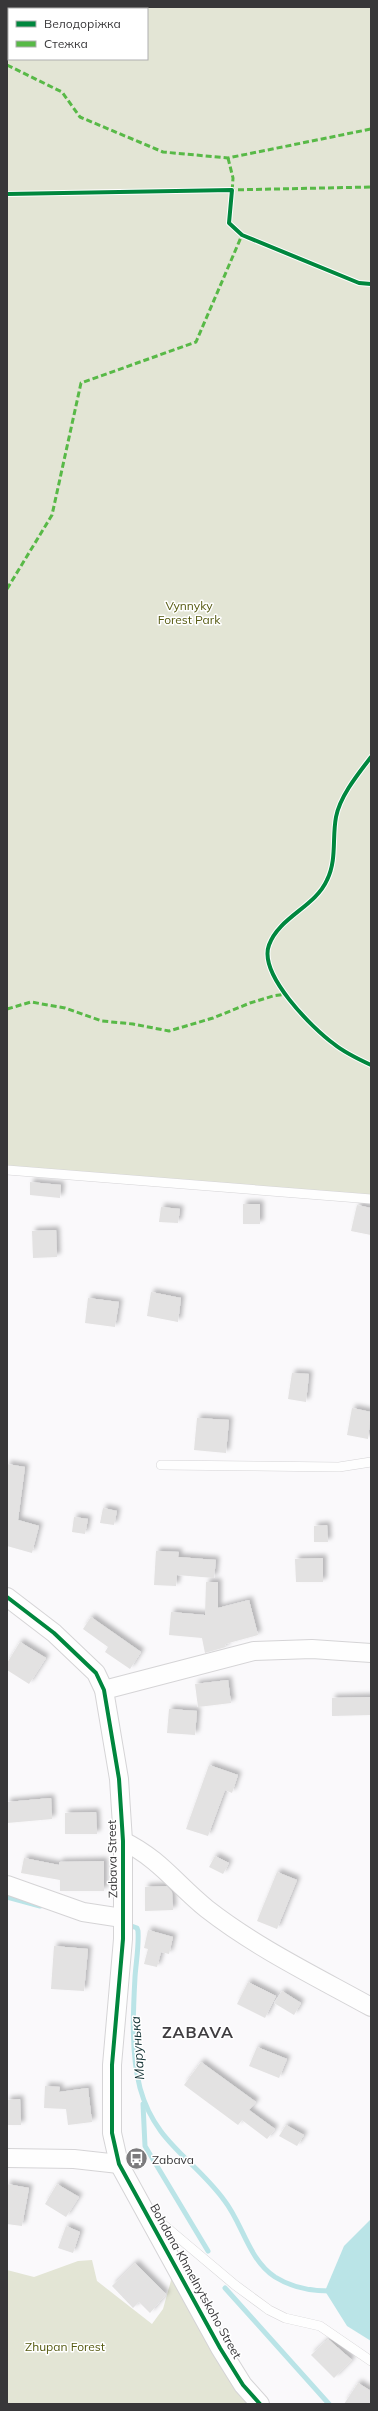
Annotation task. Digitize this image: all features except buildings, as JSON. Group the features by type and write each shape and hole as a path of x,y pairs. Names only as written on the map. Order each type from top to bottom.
{"street":[{"name":"Zabava Street","path":"7,1597 54,1633 96,1673 104,1690 119,1779 122,1841 123,1926 112,2065 112,2133 119,2164"},
{"path":"104,1690 254,1650 312,1649 371,1653"},
{"name":"Zabava Street","path":"122,1841 156,1860 206,1908 278,1957 371,2006"},
{"path":"7,1885 123,1926"},
{"path":"7,2158 74,2159 119,2164"},
{"name":"Bohdana Khmelnytskoho Street","path":"119,2164 220,2348 243,2385 260,2404"}],"lane":[{"path":"7,1170 371,1200"},
{"path":"161,1464 339,1467 371,1462"},
{"path":"143,2207 235,2285 269,2310 285,2318 320,2326 371,2361"}],"green space":[{"name":"Vynnyky Forest Park","path":"7,7 371,7 371,1196 7,1166"},
{"name":"Zhupan Forest","path":"92,2260 97,2281 152,2324 163,2309 172,2277 255,2404 7,2404 7,2270 34,2277 78,2261"}],"water":[{"path":"371,2219 371,2341 347,2326 325,2291 344,2246"}],"waterway":[{"name":"Марунька","path":"7,1897 40,1906"},
{"name":"Марунька","path":"126,1924 137,1928 138,1931 133,2019 137,2075 147,2107 155,2123 165,2137 212,2185 231,2209 252,2251 266,2270 275,2277 295,2286 330,2291"},
{"path":"143,2104 145,2146 208,2251"},
{"path":"225,2288 329,2404"}],"marked path":[{"path":"7,65 62,92 80,117 163,152 228,158 371,129"},
{"path":"228,158 233,178 232,193"},
{"path":"229,190 371,187"},
{"path":"7,589 52,515 81,383 196,342 242,235"},
{"path":"7,1009 31,1002 65,1008 102,1021 133,1024 169,1031 213,1018 250,1003 273,996 286,994"}],"cycle path":[{"path":"7,194 232,190 229,223 242,235 359,283 371,284"},
{"path":"371,757 345,793 338,809 335,825 332,865 327,880 314,898 289,919 274,935 269,945 268,957 271,970 279,985 289,999 313,1026 338,1047 371,1065"},
{"path":"7,1597 54,1633 96,1673 104,1690 119,1779 123,1841 123,1939 112,2065 112,2133 119,2164 220,2348 243,2385 260,2404"}],"place":[{"name":"Zabava","path":"136,2159"}],"district":[{"name":"ZABAVA","path":"198,2032"}]}
